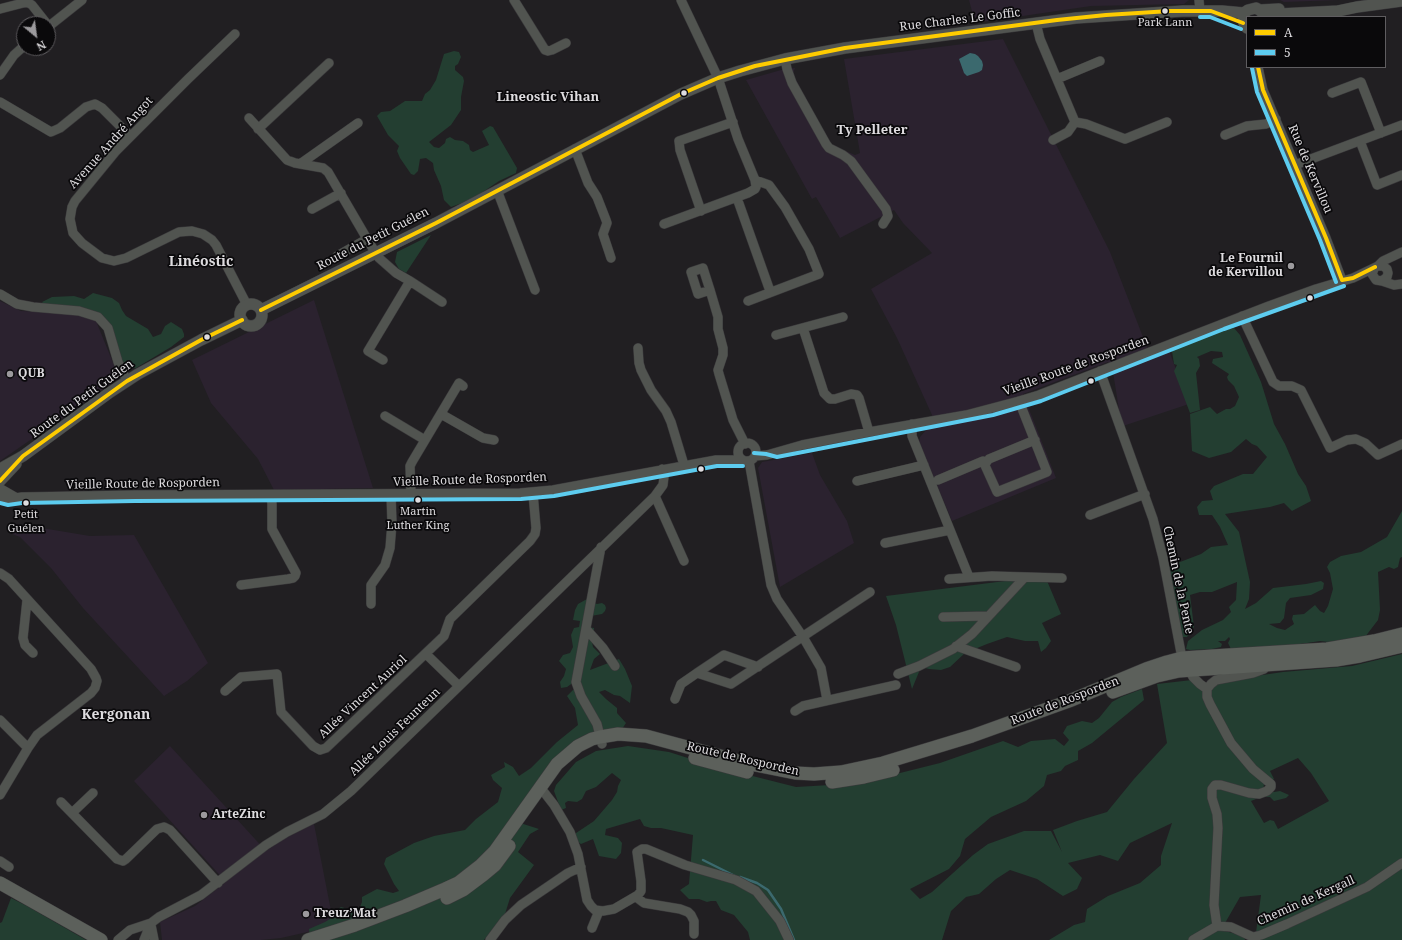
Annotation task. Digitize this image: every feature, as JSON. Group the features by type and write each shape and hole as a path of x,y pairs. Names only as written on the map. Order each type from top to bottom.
{"main road":[{"name":"Route de Rosporden","path":"308,940 398,909 458,883 481,865 495,850 542,790 569,763 601,741 626,742 651,746 720,765 786,780 811,782 839,781 876,774 930,759 1079,706 1147,679 1167,674 1185,664 1267,658 1374,641 1402,634"},
{"name":"Route de Rosporden","path":"1267,658 1336,660 1402,646"},
{"name":"Route de Rosporden","path":"337,940 382,925 447,898 473,883 495,865 504,853 542,790"},
{"path":"0,882 93,938"}],"street":[{"path":"56,20 82,0"},
{"path":"514,0 545,50 552,50 566,43"},
{"path":"664,224 737,198 755,189 757,184 718,78 680,0"},
{"path":"0,9 26,1 32,5 40,16"},
{"path":"1248,16 1251,9 1256,8 1279,14 1338,12 1357,7 1402,1"},
{"name":"Rue Charles Le Goffic","path":"718,78 755,66 845,48 1036,23 1199,5 1211,11 1245,22"},
{"path":"1036,23 1040,39 1075,122"},
{"name":"Avenue André Angot","path":"234,34 130,136 74,201 70,219 71,228 76,236 96,255 107,260 114,261 126,258 178,232 192,231 203,234 212,240 216,245 247,306"},
{"path":"0,75 16,54"},
{"path":"785,59 792,83 826,144 833,151 843,155 851,161 886,208 888,216 884,224"},
{"path":"1057,79 1100,61"},
{"path":"258,129 329,63"},
{"name":"Rue de Kervillou","path":"1258,68 1263,90 1342,280"},
{"name":"Route du Petit Guélen","path":"261,310 376,253 681,94 718,78"},
{"path":"1332,93 1361,82 1381,133"},
{"path":"0,102 51,132 60,128 86,107 95,104 102,108 130,136"},
{"path":"249,118 287,160 326,170 331,175 367,240 379,258 392,270 442,302"},
{"path":"1225,135 1247,126 1266,124 1276,120"},
{"path":"702,211 679,146 679,142 733,122"},
{"path":"1075,122 1086,124 1118,138 1124,139 1167,122"},
{"path":"1053,140 1068,132 1075,122"},
{"path":"300,164 358,123"},
{"path":"1295,165 1402,125"},
{"path":"1360,141 1377,185 1402,175"},
{"path":"575,149 588,183 597,197 607,223 603,234 611,258"},
{"path":"748,301 818,274 809,249 785,207 769,185 755,180"},
{"path":"497,190 535,290"},
{"path":"312,209 341,193"},
{"path":"737,198 770,292"},
{"path":"337,256 367,240"},
{"path":"1384,277 1401,253"},
{"name":"Vieille Route de Rosporden","path":"1353,278 1376,267 1383,261 1401,253"},
{"path":"1376,267 1384,267 1384,277 1372,274 1376,267"},
{"name":"Vieille Route de Rosporden","path":"0,488 15,497 533,493 684,465 750,456 767,448 776,451 869,432 966,415 1039,395 1242,316 1342,280 1353,278 1384,277 1402,283"},
{"path":"383,360 368,351 410,281"},
{"path":"710,290 718,317 718,329 723,348 718,370 742,446 739,456 750,456"},
{"path":"0,294 17,304 79,311 98,317 108,328 118,362 127,381"},
{"path":"255,305 261,310 262,318 256,324 248,325 242,320 241,312 247,306 255,305"},
{"path":"1242,316 1273,382 1279,386 1292,386 1301,390 1330,448 1348,440 1356,439 1365,443 1378,455 1402,444"},
{"path":"776,335 843,317"},
{"name":"Route du Petit Guélen","path":"0,469 23,456 127,381 195,343 242,320"},
{"path":"803,328 824,393 830,399 851,394 857,395 869,432"},
{"path":"638,348 641,370 651,390 668,415 684,465"},
{"name":"Chemin de la Pente","path":"1100,372 1107,387 1124,441 1145,494 1163,558 1185,664"},
{"path":"411,494 410,466 458,383"},
{"path":"984,463 997,492 1047,472 1019,401"},
{"path":"440,414 483,438 494,440"},
{"path":"385,416 425,440"},
{"path":"912,424 912,436 969,577"},
{"path":"938,480 1036,442"},
{"path":"742,446 750,444 750,456 771,585 777,599 821,668 827,700"},
{"name":"Vieille Route de Rosporden","path":"716,460 742,446"},
{"name":"Route du Petit Guélen","path":"0,488 23,456"},
{"path":"857,481 924,465"},
{"name":"Allée Louis Feunteun","path":"118,940 130,930 151,924 159,917 191,901 218,883 266,845 330,809 365,778 655,496 663,485 664,477 662,469"},
{"name":"Allée Vincent Auriol","path":"225,691 241,677 277,674 281,712 316,749 322,750 331,745 444,636 450,620 533,538 536,528 533,493"},
{"path":"371,604 372,585 385,564 390,548 392,528 391,494"},
{"path":"1090,515 1145,494"},
{"path":"241,585 288,579 295,576 296,573 272,529 271,495"},
{"path":"655,496 684,561"},
{"path":"885,543 950,530"},
{"path":"601,547 587,630 576,682 581,696 597,724 601,741"},
{"path":"0,573 9,579 91,669 97,681 95,688 91,693 37,735 0,795"},
{"path":"949,579 969,577 1062,578"},
{"path":"898,674 919,666 956,646 972,634 1025,577"},
{"path":"697,673 732,684 870,592"},
{"path":"27,600 23,638 25,645 33,653"},
{"path":"943,617 988,616"},
{"path":"587,630 603,648 615,666"},
{"path":"956,646 1016,667"},
{"path":"426,654 459,686"},
{"path":"675,699 681,684 724,655 758,667"},
{"path":"1193,940 1217,926 1214,905 1218,828 1217,814 1212,798 1212,790 1215,785 1221,785 1249,793 1259,794 1268,791 1271,787 1270,784 1253,769 1232,743 1210,704 1207,697 1207,689 1216,680 1260,671 1265,668 1267,658"},
{"path":"1185,664 1200,684 1207,689"},
{"path":"795,711 803,706 896,685"},
{"path":"0,720 28,748"},
{"path":"542,790 554,805 570,832 581,867 588,903 595,910 606,911 614,909 636,897 641,892 642,881 637,852 642,849 652,850 685,865 736,880 756,891 780,921 789,940"},
{"path":"72,813 92,793"},
{"path":"61,802 114,857 119,860 126,859 160,827 167,828 218,883"},
{"path":"0,861 9,866"},
{"name":"Chemin de Kergall","path":"1217,926 1231,927 1250,938 1258,936 1367,887 1402,863"},
{"path":"490,940 505,920 521,905 581,867"},
{"path":"636,897 644,903 680,909 688,912 694,921 694,934"},
{"path":"592,928 599,911"},
{"path":"144,940 151,924"},
{"path":"151,924 154,940"}],"shaded area":[{"path":"969,0 1189,0 1184,4 1091,6 975,23"},
{"path":"1280,0 1339,0 1284,2"},
{"path":"1003,39 1110,252 1150,355 1168,348 1189,404 1123,426 1113,372 1108,362 1023,394 1056,478 952,521 919,442 920,437 929,427 934,426 932,415 897,338 871,289 932,253 903,223 894,210 840,238 816,197 812,199 746,80 781,70 795,68 793,74 829,142 834,146 855,155 860,153 844,59"},
{"path":"314,300 373,488 274,490 258,459 211,403 192,360"},
{"path":"0,301 21,311 71,313 96,321 116,370 111,384 0,461"},
{"path":"812,453 820,475 847,521 854,543 780,587 758,468 762,462"},
{"path":"12,523 90,536 134,535 208,663 187,681 164,696 83,608 51,568 20,537 12,534"},
{"path":"170,746 266,851 284,839 314,824 334,926 281,938 261,940 162,940 160,922 195,906 226,882 134,781"}],"green space":[{"path":"454,51 459,52 461,57 458,64 455,66 455,70 463,77 464,81 461,97 461,110 451,125 429,142 434,147 439,148 445,143 446,139 450,137 455,140 463,141 469,145 470,150 473,152 489,145 482,131 490,126 493,127 517,168 516,173 499,181 480,194 451,207 444,200 433,163 426,158 420,159 418,171 414,175 411,174 397,151 399,146 388,135 377,116 381,112 390,111 405,101 422,101 425,94 430,90 436,80 444,54"},
{"path":"431,235 406,273 399,269 395,262 397,252"},
{"path":"93,293 112,298 119,303 126,316 148,329 153,337 161,334 165,326 171,322 182,329 184,337 171,347 136,368 121,367 107,322 45,306 42,302 52,297 74,296 84,299"},
{"path":"1234,328 1240,335 1261,382 1274,424 1285,444 1298,474 1306,486 1311,501 1292,511 1284,503 1270,507 1225,514 1239,532 1250,582 1249,599 1245,609 1256,603 1273,588 1321,581 1324,583 1323,589 1311,595 1290,598 1286,603 1284,618 1280,623 1269,624 1285,630 1294,624 1292,619 1293,615 1304,614 1315,605 1324,613 1328,606 1333,589 1330,573 1327,567 1330,562 1341,556 1361,552 1387,537 1402,511 1402,557 1400,558 1398,567 1394,569 1389,567 1378,572 1380,610 1378,620 1365,637 1337,643 1320,641 1294,645 1231,649 1228,643 1230,639 1229,637 1225,641 1218,641 1222,644 1221,647 1212,649 1186,649 1188,641 1202,630 1223,620 1231,612 1229,607 1236,600 1237,582 1212,592 1200,592 1190,595 1194,627 1187,637 1180,637 1167,567 1201,554 1211,547 1228,545 1220,527 1212,515 1199,515 1197,507 1202,501 1213,500 1210,491 1214,486 1243,474 1253,474 1267,457 1257,446 1246,439 1231,452 1209,458 1192,451 1190,414 1210,407 1217,414 1235,406 1239,397 1234,386 1228,380 1227,377 1229,374 1212,363 1213,359 1223,357 1222,352 1211,351 1197,357 1199,359 1200,366 1196,373 1200,410 1190,413 1174,371 1177,365 1174,364 1172,351 1202,336"},
{"path":"1045,576 1061,614 1042,623 1051,641 1046,648 1041,652 1038,641 1025,641 1007,637 965,653 950,667 941,670 921,667 912,689 896,625 886,596"},
{"path":"587,599 597,604 602,603 606,608 602,614 591,616 588,627 594,628 592,642 593,647 600,654 594,659 590,670 619,659 632,686 630,703 620,696 614,695 605,690 599,692 617,708 617,713 626,723 622,729 591,734 514,821 539,829 530,834 518,852 534,865 510,898 505,914 484,940 310,940 309,929 330,919 333,912 341,907 355,911 360,907 362,897 377,889 393,893 399,891 384,864 386,858 414,843 434,836 465,830 476,819 498,802 502,788 493,780 491,775 505,767 504,762 513,767 519,776 531,768 557,742 578,725 575,708 567,696 573,690 580,690 574,682 567,687 561,688 560,682 566,669 559,661 563,655 570,653 573,647 571,635 574,628 579,627 580,621 573,620 575,610 578,604"},
{"path":"1402,654 1402,940 1255,940 1261,895 1240,897 1221,930 1244,936 1245,940 1049,940 1074,925 1085,922 1087,909 1108,896 1140,883 1161,865 1161,856 1172,823 1130,843 1118,861 1100,855 1068,863 1082,878 1077,889 1063,896 1037,879 1010,870 996,879 979,894 966,897 951,911 942,940 750,940 748,932 734,915 721,910 716,901 707,902 699,899 689,899 680,890 689,884 693,835 644,826 640,819 606,829 605,835 618,838 622,843 621,853 616,859 599,856 593,839 581,844 574,839 576,833 594,821 617,792 621,780 612,773 596,787 586,791 582,799 577,802 568,801 565,803 566,808 561,810 554,791 556,785 576,762 596,751 628,746 669,752 713,766 796,787 847,784 880,778 940,763 1003,741 1018,747 1031,741 1055,739 1064,746 1069,740 1063,733 1067,726 1082,721 1092,723 1099,718 1112,702 1142,689 1144,700 1092,743 1078,751 1078,760 1065,766 1061,771 1047,775 1044,786 1026,801 991,817 965,839 960,856 949,869 910,889 920,899 932,892 973,855 988,844 1024,831 1051,831 1062,852 1053,830 1107,812 1134,779 1167,743 1157,684 1192,680 1211,700 1213,685 1228,680 1283,672 1352,666","holes":["1298,758 1311,773 1329,801 1278,829 1274,821 1270,820 1264,823 1251,801 1261,797 1270,797 1274,801 1286,798 1289,795 1280,791 1274,792 1263,786 1274,779 1270,771"]},
{"path":"11,898 86,940 0,940 0,923 2,922"}],"water":[{"path":"970,53 978,56 983,65 982,70 967,76 964,73 959,59"}],"waterway":[{"path":"703,860 735,876"},
{"path":"740,877 757,883 768,890 781,909 794,940"}],"transit line":[{"name":"A","path":"261,310 436,223 681,94 718,78 755,66 845,48 1106,15 1170,11 1211,11 1243,23"},
{"name":"5","path":"1200,17 1210,17 1241,29"},
{"name":"5","path":"1252,68 1257,92 1320,240 1336,282"},
{"name":"A","path":"1258,68 1263,90 1326,238 1342,280"},
{"name":"A","path":"1342,280 1353,278 1375,267"},
{"name":"5","path":"754,453 777,457 993,415 1041,401 1224,329 1344,286"},
{"name":"A","path":"0,481 23,456 127,381 201,340 242,320"},
{"name":"5","path":"0,503 8,505 22,503 135,501 521,499 554,496 717,466 743,466"}],"place":[{"name":"Park Lann","path":"1165,11"},
{"name":"Le Fournil de Kervillou","path":"1291,266"},
{"name":"QUB","path":"10,374"},
{"name":"Martin Luther King","path":"418,500"},
{"name":"Petit Guélen","path":"26,503"},
{"name":"ArteZinc","path":"204,815"},
{"name":"Treuz’Mat","path":"306,914"}],"district":[{"name":"Lineostic Vihan","path":"548,97"},
{"name":"Ty Pelleter","path":"872,130"},
{"name":"Linéostic","path":"201,262"},
{"name":"Kergonan","path":"116,715"}]}
